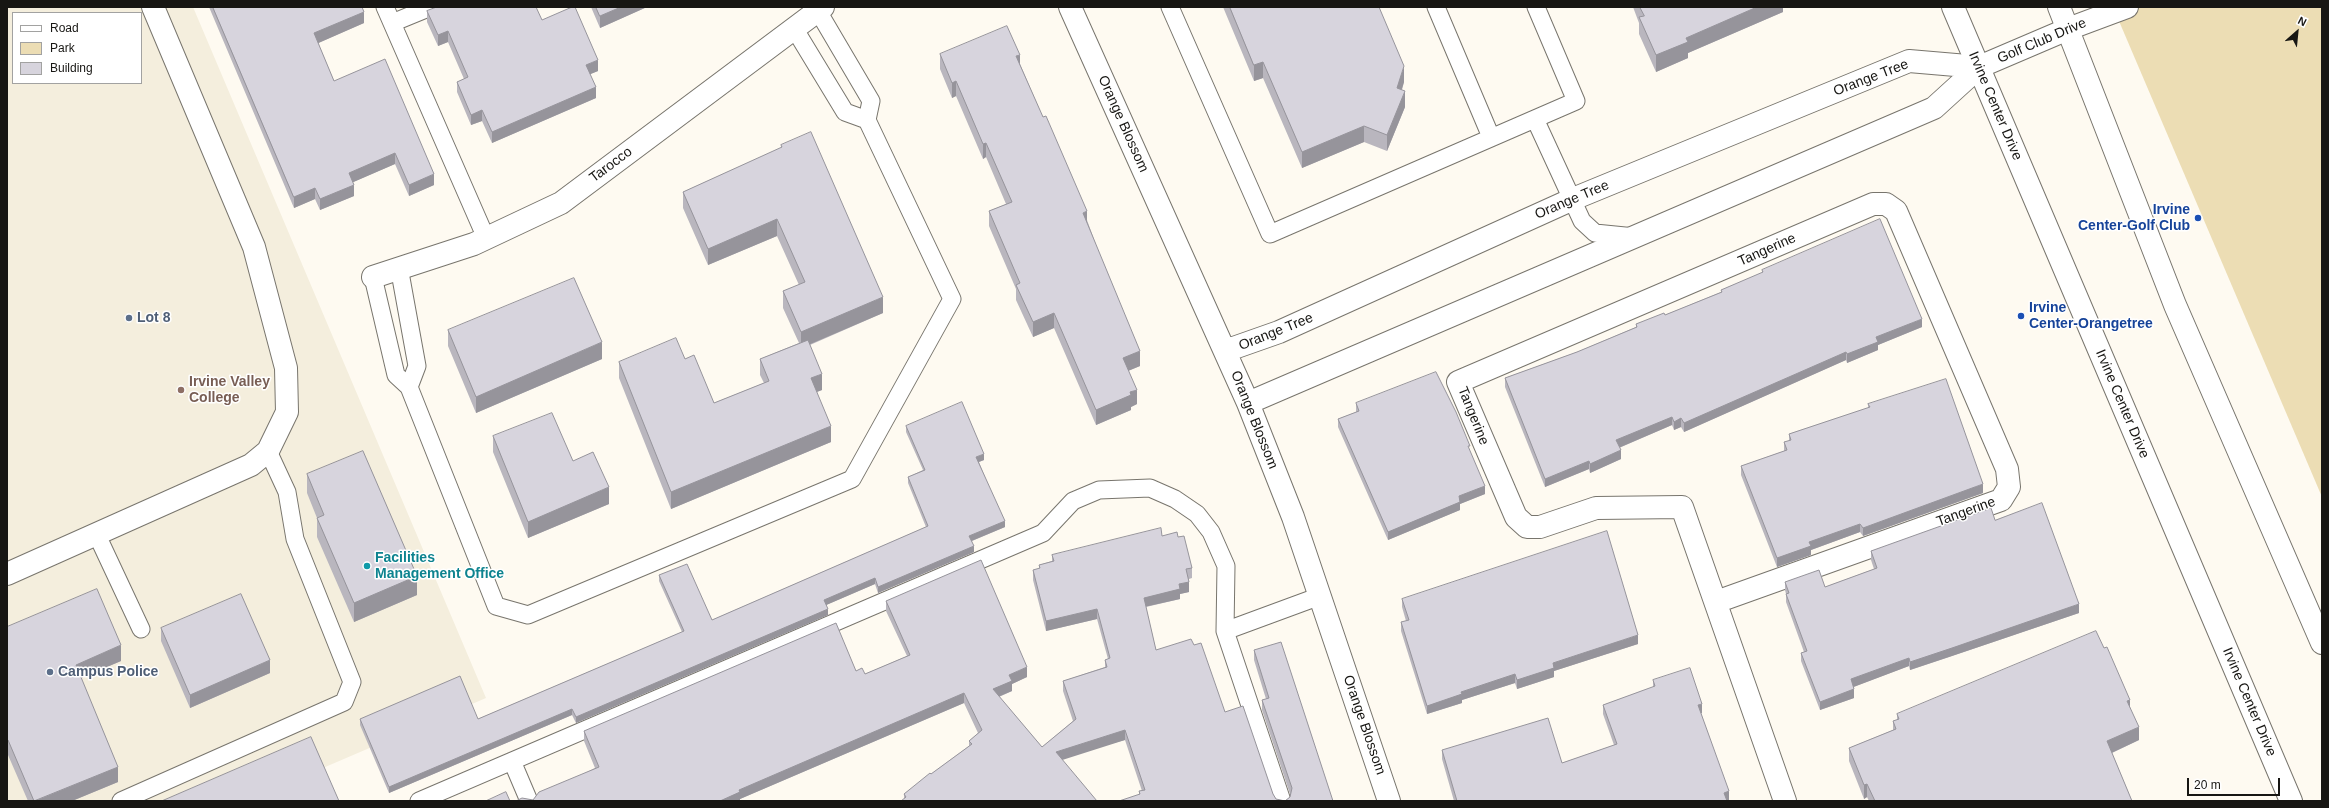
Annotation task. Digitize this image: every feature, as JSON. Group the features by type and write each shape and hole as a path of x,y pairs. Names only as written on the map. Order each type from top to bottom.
{"street":[{"path":"7,574 252,465 268,451 287,412 286,368 254,247 152,7"},
{"name":"Orange Blossom","path":"1070,7 1226,351 1248,403 1293,517 1389,801"},
{"name":"Irvine Center Drive","path":"1953,7 2291,801"},
{"path":"2059,7 2176,305 2322,643"},
{"name":"Golf Club Drive","path":"1979,68 2068,29 2127,7"},
{"name":"Tarocco","path":"373,277 399,267 474,244 560,203 808,14"},
{"name":"Orange Tree","path":"1226,351 1279,332 1573,199 1909,61 1979,68"},
{"path":"1248,403 1934,108 1979,68"},
{"name":"Tangerine","path":"1716,602 2001,500 2009,487 2007,469 1896,211 1886,204 1873,204 1458,382 1516,517 1527,527 1540,527 1596,508 1682,507 1785,801"}],"lane":[{"path":"385,7 486,238"},
{"path":"392,23 431,7"},
{"path":"1170,7 1270,234 1576,101 1536,7"},
{"path":"1436,7 1491,137"},
{"path":"808,14 845,112 868,120"},
{"path":"373,277 396,375 409,387 496,606 528,615 852,479 952,299 868,120 871,101 808,14"},
{"path":"1535,119 1582,221 1595,232 1636,237"},
{"path":"399,267 417,366 409,387"},
{"path":"121,801 344,702 352,682 295,539 287,492 268,451"},
{"path":"422,800 1043,533 1073,501 1099,490 1150,488 1176,499 1198,514 1211,532 1226,566 1226,631 1282,801"},
{"path":"97,535 140,629"},
{"path":"1226,631 1320,596"},
{"path":"512,761 529,801"}],"shaded area":[{"name":"Irvine Valley College","path":"7,7 193,7 486,698 246,801 7,801"}],"green space":[{"path":"2113,7 2322,7 2322,497"}],"building":[{"path":"213,7 362,7 364,12 314,33 334,81 385,59 434,174 409,185 395,153 349,173 354,185 320,199 315,188 294,197"},
{"path":"437,7 536,7 542,20 575,7 598,60 586,65 596,87 492,132 482,110 471,115 457,82 468,77 448,31 438,35 427,11"},
{"path":"596,7 621,7 600,16"},
{"path":"1230,7 1379,7 1404,66 1397,88 1405,91 1387,135 1364,126 1302,152 1263,62 1254,65"},
{"path":"1640,7 1757,7 1686,38 1688,42 1656,55 1639,17 1644,16"},
{"path":"1007,26 1020,55 1016,56 1043,117 1046,116 1087,211 1083,213 1140,351 1123,358 1137,390 1130,392 1131,395 1096,410 1054,313 1033,322 1016,285 1020,283 989,211 1012,202 986,143 983,144 956,81 952,83 940,54"},
{"path":"811,132 883,297 801,332 783,291 805,282 777,219 708,249 683,192 782,147 781,145"},
{"path":"1880,219 1922,319 1876,337 1878,342 1847,354 1846,352 1684,423 1681,418 1674,422 1672,417 1616,440 1621,450 1590,464 1589,461 1545,479 1505,378 1577,352 1637,327 1636,324 1664,313 1665,315 1722,292 1721,290 1763,272 1762,270"},
{"path":"574,278 602,342 476,397 448,330"},
{"path":"676,338 685,359 694,355 714,403 769,381 760,359 808,340 822,374 811,378 831,426 671,492 619,362"},
{"path":"1436,372 1456,412 1470,446 1468,446 1485,486 1459,496 1460,502 1388,532 1338,419 1359,411 1356,403"},
{"path":"1946,379 1983,484 1863,528 1860,524 1809,542 1811,546 1777,558 1741,466 1787,450 1784,442 1791,440 1789,434 1870,407 1868,404"},
{"path":"962,402 984,454 976,457 1005,521 969,536 974,546 878,587 875,578 824,600 828,609 576,717 572,709 389,787 360,719 460,676 478,719 684,631 659,575 687,564 712,620 928,526 908,477 925,470 906,426"},
{"path":"552,413 573,461 593,452 609,487 528,522 493,436"},
{"path":"363,451 417,576 354,603 317,518 324,515 307,474"},
{"path":"2042,503 2079,604 1910,662 1909,658 1851,679 1854,689 1820,702 1801,653 1807,651 1786,594 1789,593 1785,582 1819,570 1825,587 1877,568 1871,551 1991,508 1995,520"},
{"path":"1161,528 1162,536 1177,532 1178,537 1184,536 1192,568 1186,569 1189,582 1179,584 1180,589 1144,598 1156,650 1191,639 1194,645 1201,643 1225,712 1243,706 1273,794 1276,799 1285,801 1119,801 1140,794 1139,791 1145,790 1125,730 1056,752 1097,801 901,801 906,797 904,794 930,773 931,774 972,744 969,741 982,730 964,693 739,790 740,792 720,801 516,801 522,798 533,800 539,792 599,767 584,731 836,623 856,671 862,668 865,674 910,655 886,601 981,560 1027,667 1009,675 1012,681 993,689 1042,747 1076,719 1063,681 1107,667 1105,660 1110,658 1097,609 1046,621 1033,570 1040,568 1039,565 1054,561 1052,555"},
{"path":"1607,531 1638,635 1553,663 1554,668 1517,680 1515,674 1461,692 1462,694 1427,706 1401,622 1409,620 1402,599"},
{"path":"97,589 121,645 76,665 118,767 34,801 7,740 7,627"},
{"path":"241,594 270,660 190,695 161,628"},
{"path":"2096,631 2104,648 2107,647 2130,700 2127,701 2139,727 2107,741 2132,801 1875,801 1867,784 1864,785 1849,748 1896,729 1893,721 1899,719 1897,714"},
{"path":"1281,642 1333,801 1285,801 1290,797 1292,788 1262,700 1269,698 1254,650"},
{"path":"1690,668 1702,704 1698,705 1729,791 1724,793 1727,801 1457,801 1442,750 1548,718 1562,763 1617,744 1603,705 1655,686 1653,680"},
{"path":"311,737 339,801 162,801"},
{"path":"506,792 510,801 486,801"}],"place":[{"name":"Irvine Center-Golf Club","path":"2198,218"},
{"name":"Irvine Center-Orangetree","path":"2021,316"},
{"name":"Lot 8","path":"129,318"},
{"name":"Irvine Valley College","path":"181,390"},
{"name":"Facilities Management Office","path":"367,566"},
{"name":"Campus Police","path":"50,672"}]}
